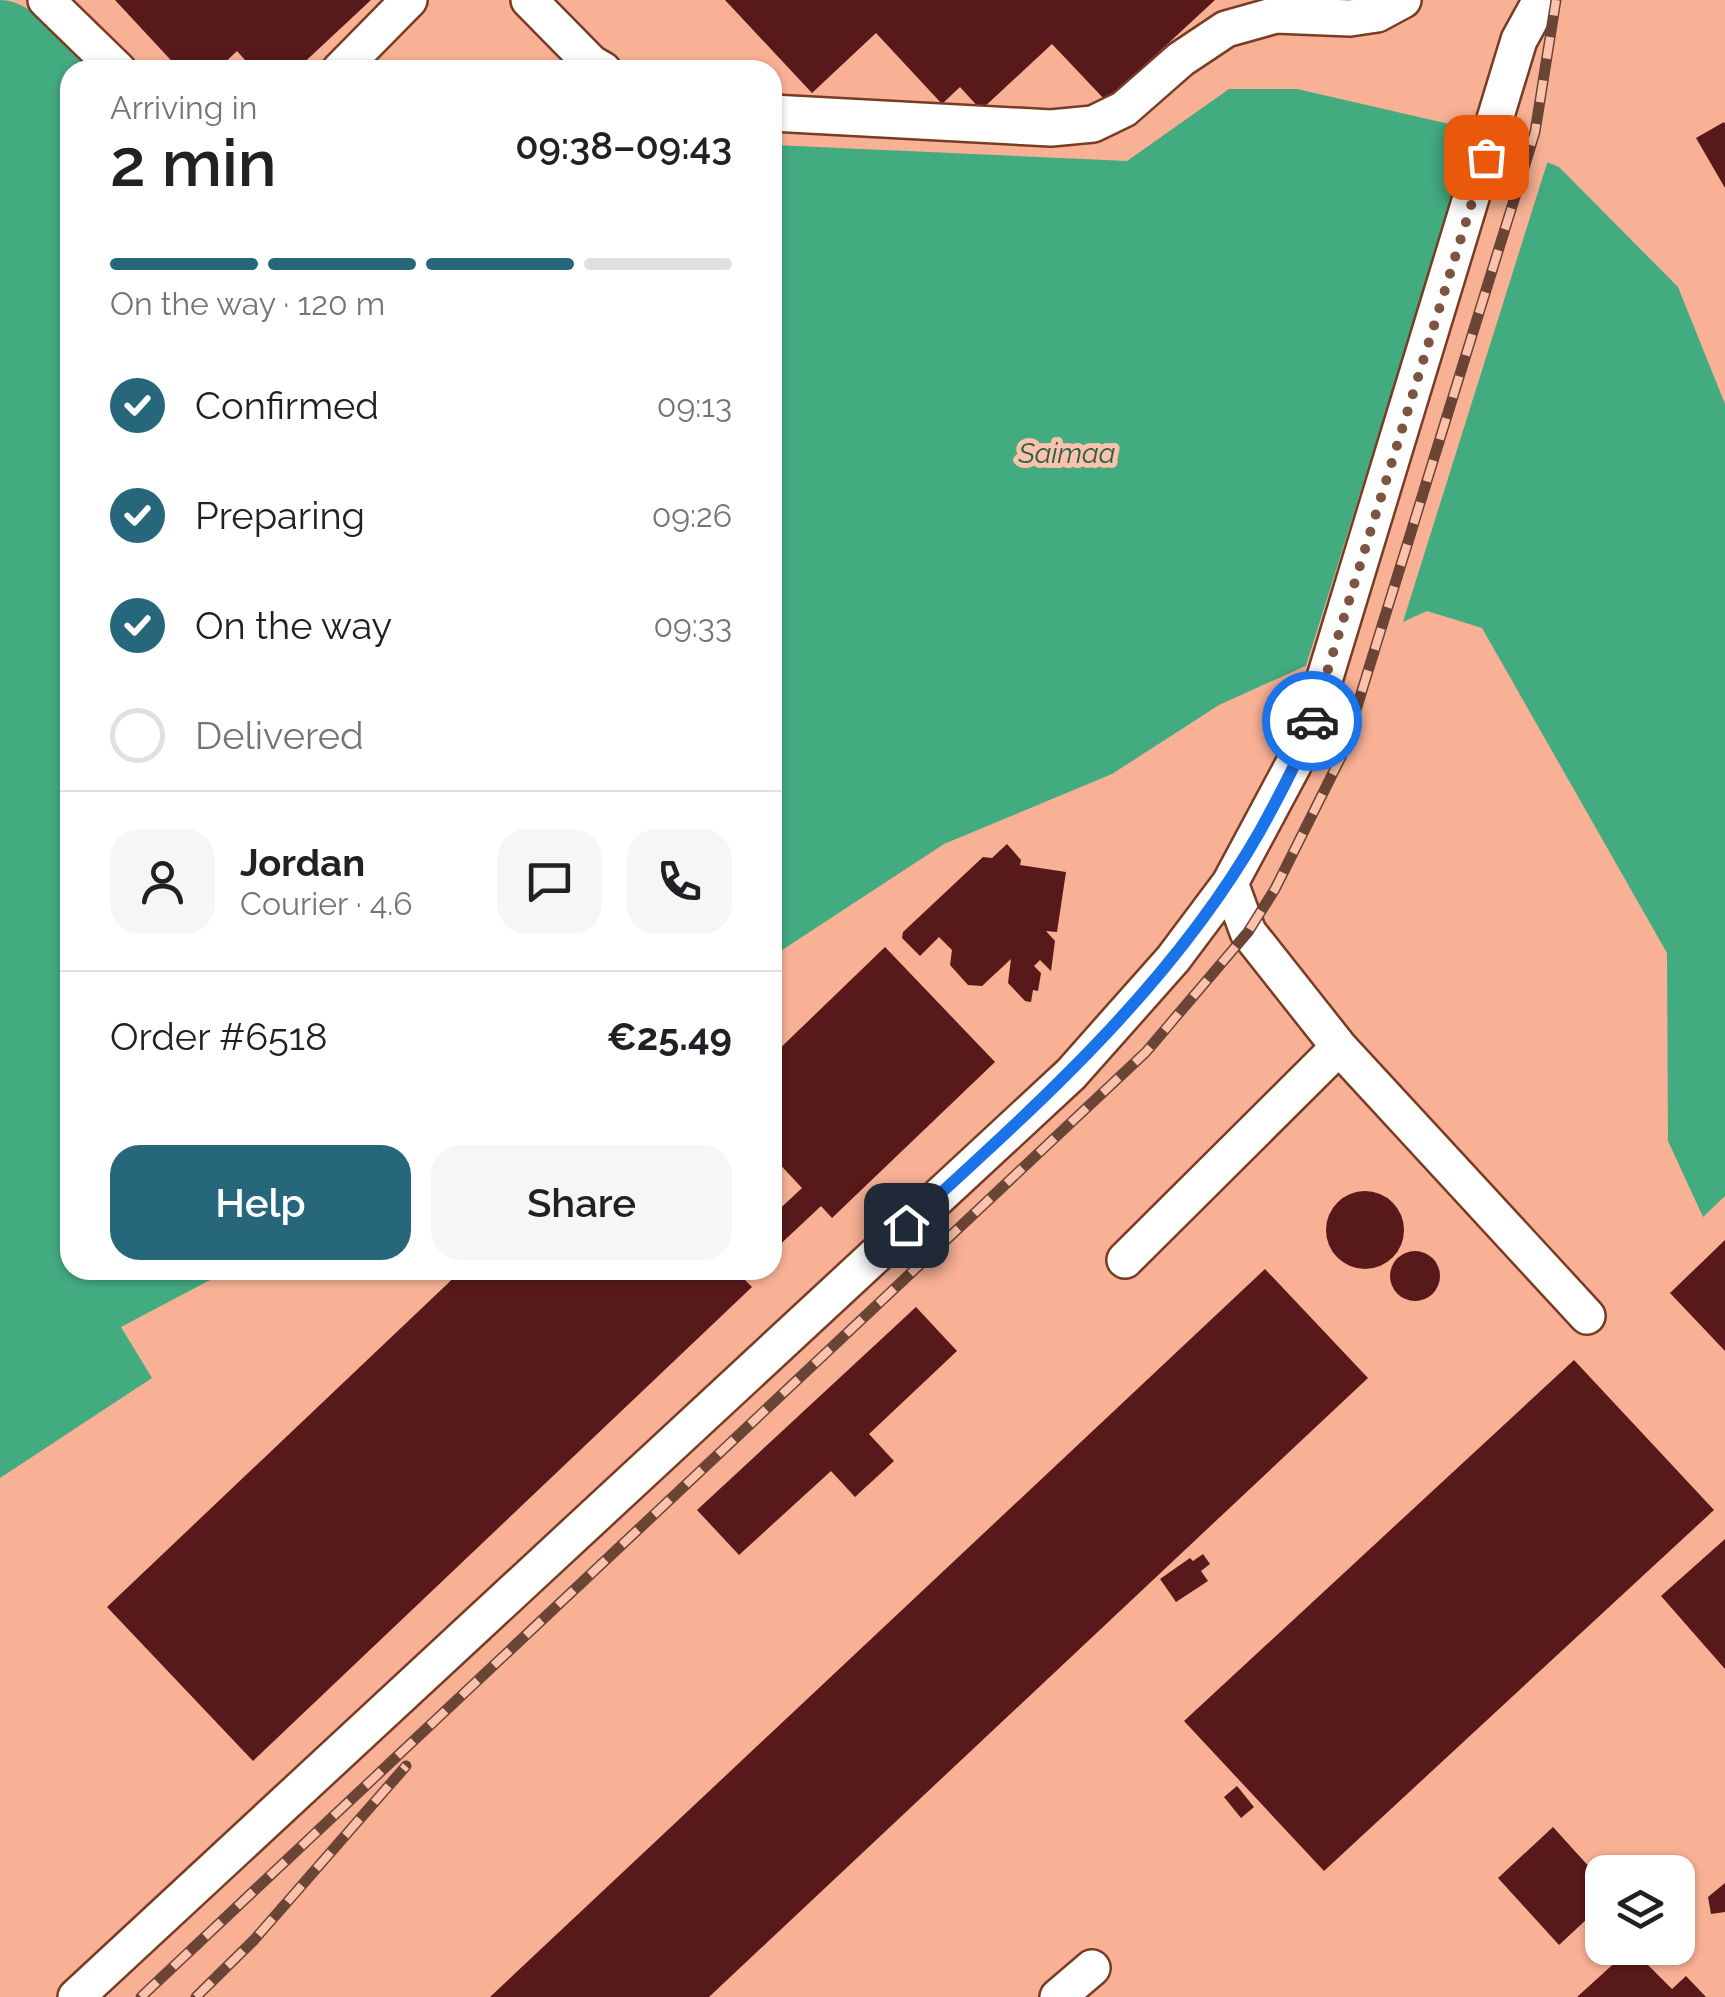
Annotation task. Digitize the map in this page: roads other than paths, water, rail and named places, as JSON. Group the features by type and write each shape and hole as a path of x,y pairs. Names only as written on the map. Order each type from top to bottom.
{"street":[{"path":"46,0 108,60"},
{"path":"350,60 408,0"},
{"path":"529,0 587,60"},
{"path":"782,114 1051,128 1094,124 1124,109 1180,58 1226,28 1276,15 1350,18 1377,14 1403,0"},
{"path":"76,1997 1071,1074 1173,959 1230,883 1305,743 1498,120 1519,40 1541,0"},
{"path":"1230,883 1248,932 1339,1046 1586,1316"},
{"path":"1125,1260 1339,1046"},
{"path":"1058,1997 1092,1968"}],"water":[{"path":"0,0 13,2 39,16 85,60 60,60 60,1280 210,1280 121,1327 152,1378 0,1478"},
{"name":"Saimaa","path":"1229,89 1297,89 1458,126 1559,167 1678,287 1725,404 1725,1196 1703,1217 1668,1141 1667,953 1482,628 1427,611 1219,705 1112,774 944,844 782,950 782,145 1127,161"}],"railway":[{"path":"141,1997 1146,1052 1248,932 1275,889 1342,755 1535,132 1556,0"},
{"path":"196,1997 254,1940 406,1766"}]}
